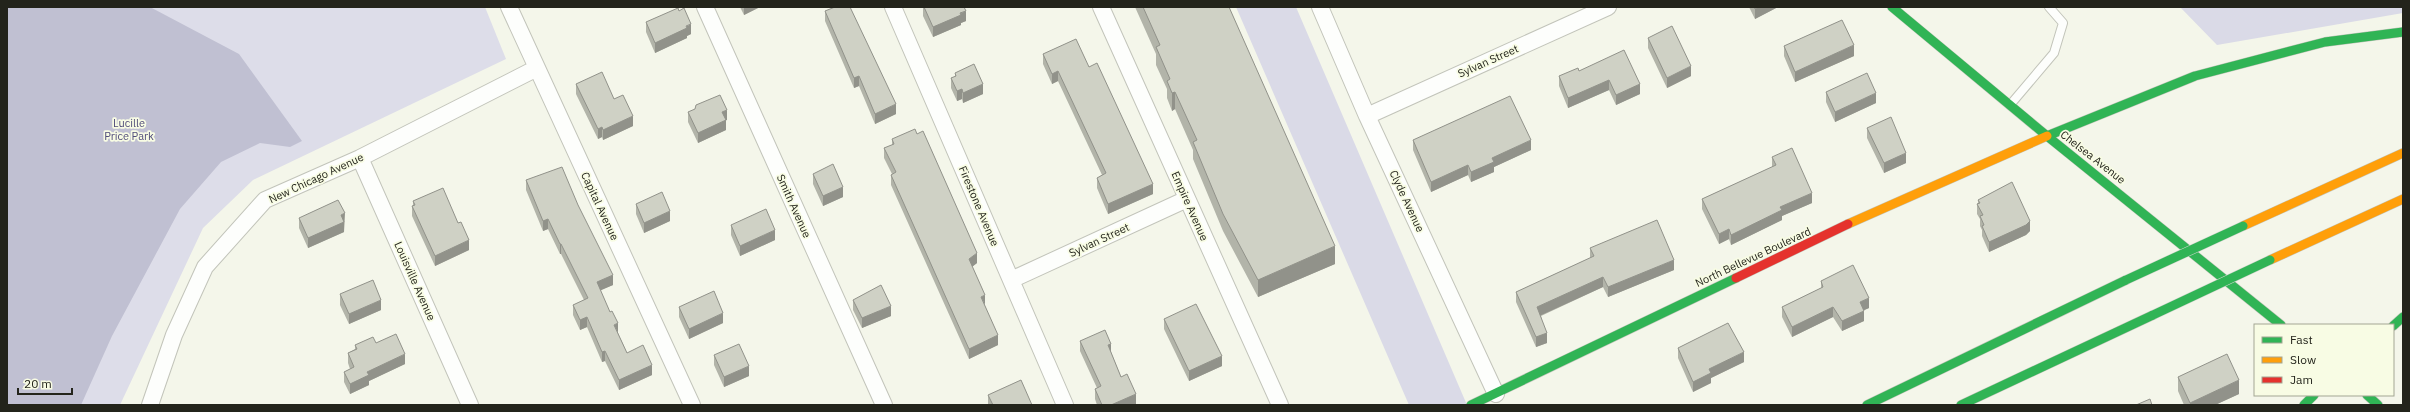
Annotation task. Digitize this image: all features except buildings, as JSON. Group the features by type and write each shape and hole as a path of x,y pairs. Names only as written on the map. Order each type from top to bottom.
{"main road":[{"name":"Chelsea Avenue","path":"1892,7 2047,136 2280,324"},
{"name":"North Bellevue Boulevard","path":"1471,405 1855,221 2047,136 2195,76 2325,42 2403,32"},
{"path":"1867,405 2126,280 2403,152"},
{"path":"1961,405 2403,199"},
{"path":"2394,325 2403,317"},
{"path":"2304,405 2313,396"},
{"path":"2368,396 2378,405"}],"street":[{"name":"Capital Avenue","path":"509,7 692,405"},
{"name":"Smith Avenue","path":"705,7 884,405"},
{"name":"Firestone Avenue","path":"893,7 1065,405"},
{"name":"Empire Avenue","path":"1100,7 1280,405"},
{"name":"Clyde Avenue","path":"1320,7 1367,116 1496,394"},
{"name":"Sylvan Street","path":"1367,116 1608,7"},
{"name":"New Chicago Avenue","path":"150,405 174,335 205,267 265,200 360,158 537,68"},
{"name":"Louisville Avenue","path":"360,158 470,405"},
{"name":"Sylvan Street","path":"1011,280 1187,199"}],"lane":[{"path":"2010,105 2054,53 2063,23 2048,7"}],"green space":[{"name":"Lucille Price Park","path":"7,7 485,7 506,59 253,180 203,228 120,405 7,405"}],"shaded area":[{"path":"1236,7 1296,7 1467,405 1409,405"},
{"path":"2180,7 2403,7 2403,13 2217,45"}],"water":[{"name":"Lucille Price Park","path":"7,7 150,7 239,54 302,141 290,147 260,143 221,162 180,209 112,336 81,405 7,405"}],"traffic: fast":[{"path":"1892,7 2047,136 2280,324"},
{"path":"2047,136 2195,76 2325,42 2403,32"},
{"path":"2126,280 2243,226"},
{"path":"2153,315 2270,260"},
{"path":"1471,405 1736,278"},
{"path":"1867,405 2126,280"},
{"path":"1961,405 2153,315"},
{"path":"2394,325 2403,317"},
{"path":"2304,405 2313,396"},
{"path":"2368,396 2378,405"}],"traffic: slow":[{"path":"1848,224 2047,136"},
{"path":"2243,226 2403,153"},
{"path":"2270,260 2403,199"}],"traffic: jam":[{"path":"1736,278 1848,224"}]}
